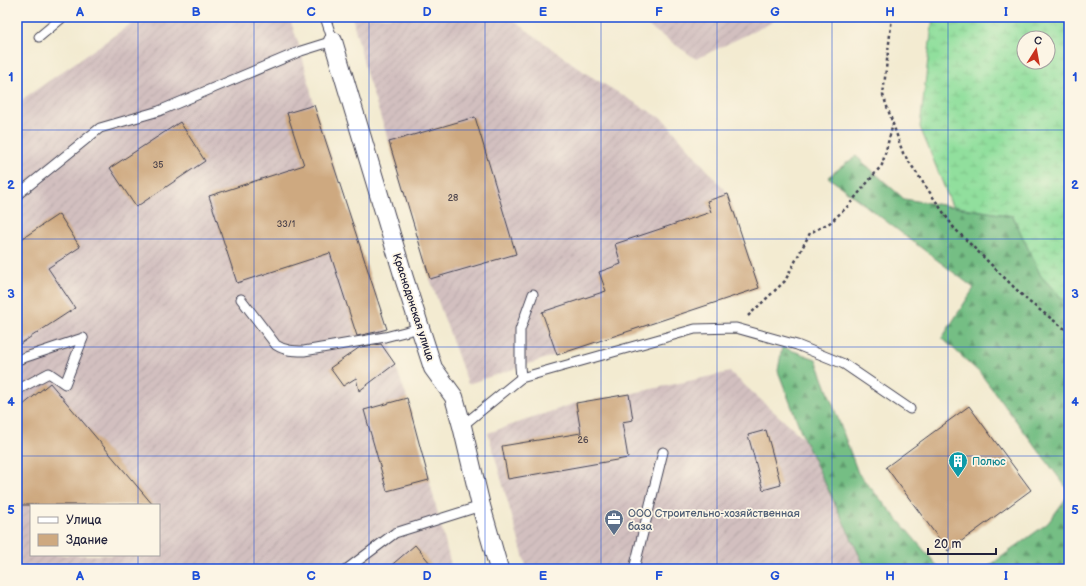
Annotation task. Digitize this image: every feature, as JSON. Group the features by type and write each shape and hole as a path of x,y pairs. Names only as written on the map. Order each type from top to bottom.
{"street":[{"name":"Краснодонская улица","path":"333,41 420,328 434,368 454,397 481,506 499,569"}],"lane":[{"path":"39,37 63,17"},
{"path":"17,195 100,128 159,111 301,51 333,41 325,17"},
{"path":"521,378 520,330 533,294"},
{"path":"241,299 276,345 291,351 304,351 385,337 420,328"},
{"path":"462,426 521,378 695,329 736,328 797,345 844,364 910,409"},
{"path":"17,360 82,338 65,384 49,373 17,390"},
{"path":"634,569 663,452"},
{"path":"346,569 395,533 481,506"}],"path":[{"path":"892,17 883,95 904,153 954,228 1028,302 1069,332"},
{"path":"736,328 785,281 810,233 831,222 848,206 882,165 893,124"}],"shaded area":[{"path":"141,17 289,17 301,51 314,105 387,329 395,364 407,398 452,569 17,569 17,103"},
{"path":"352,17 503,17 513,20 587,74 664,120 728,194 759,288 468,384 430,279 389,142 367,76"},
{"path":"635,17 778,17 771,23 696,59"},
{"path":"730,372 804,439 866,569 527,569 488,433 576,403 629,394"}],"green space":[{"path":"933,17 1069,17 1069,306 1041,276 1013,216 952,206 920,127"},
{"path":"856,156 904,199 1013,216 1041,276 1069,306 1069,491 980,373 942,338 974,288 828,177"},
{"path":"782,347 816,359 858,473 940,569 866,569 804,439 778,371"},
{"path":"1069,494 1069,569 985,569 1048,523"}],"building":[{"path":"314,105 387,329 357,336 330,253 237,283 209,196 304,165 287,113"},
{"path":"475,117 516,254 430,279 389,142"},
{"path":"180,122 205,161 136,207 110,168"},
{"path":"728,194 759,288 557,355 542,312 606,291 599,272 621,264 615,244 711,212 707,201"},
{"path":"59,214 80,247 48,268 75,308 17,346 17,242"},
{"path":"381,344 395,364 359,391 356,378 343,386 330,368 360,347"},
{"path":"50,383 152,504 17,505 17,410"},
{"path":"629,394 633,420 622,422 628,458 508,479 502,446 581,433 576,403"},
{"path":"407,398 429,480 387,491 364,410"},
{"name":"Полюс","path":"969,406 1031,490 948,551 886,467"},
{"path":"766,430 781,485 763,490 748,435"},
{"path":"415,545 435,569 387,569"}],"place":[{"name":"Полюс","path":"958,478"},
{"name":"ООО Строительно-хозяйственная база","path":"614,536"}]}
